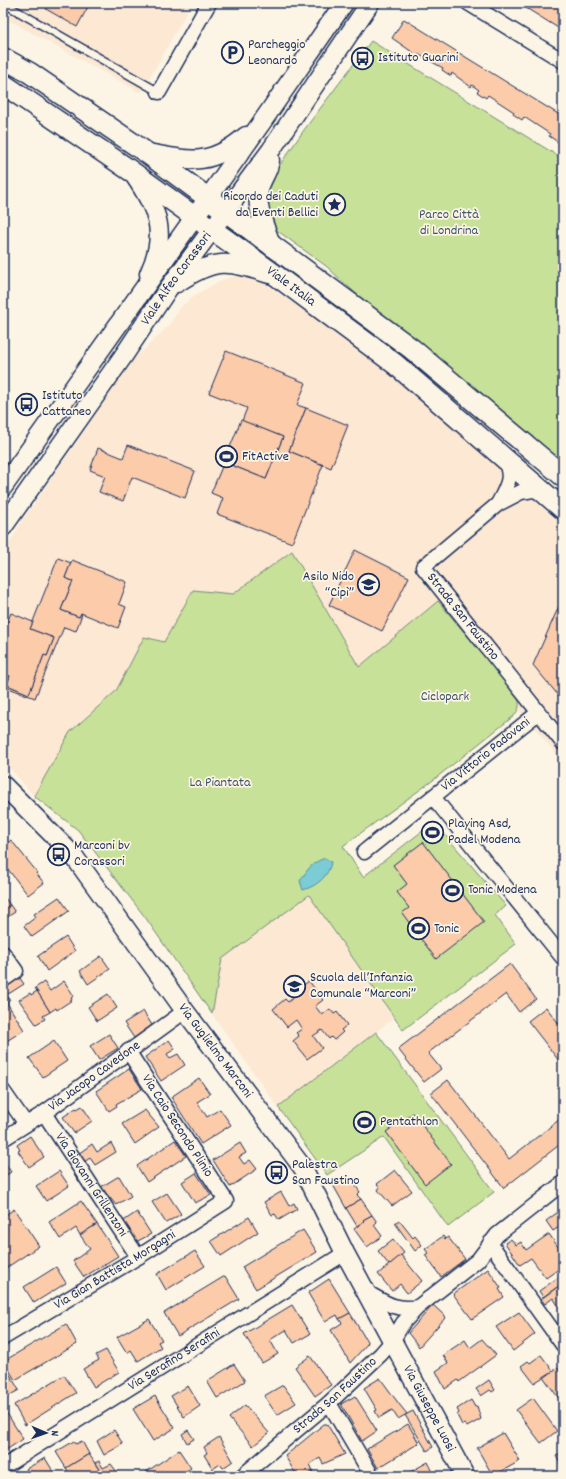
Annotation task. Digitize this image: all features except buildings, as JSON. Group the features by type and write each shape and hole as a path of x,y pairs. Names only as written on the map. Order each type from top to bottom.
{"main road":[{"path":"3,58 30,73 147,153"},
{"name":"Viale Italia","path":"3,84 131,171 395,364 563,509"},
{"name":"Viale Italia","path":"147,153 272,247 412,349 563,476"}],"street":[{"path":"159,92 209,3"},
{"name":"Viale Alfeo Corassori","path":"3,527 124,355 168,289 271,150 370,3"},
{"path":"468,3 563,61"},
{"name":"Viale Alfeo Corassori","path":"341,4 352,31"},
{"name":"Viale Alfeo Corassori","path":"3,487 262,122 341,4"},
{"path":"147,153 175,158 202,159 219,155 235,145 262,122"},
{"path":"271,150 269,169 260,188 259,206 272,247"},
{"path":"131,171 155,208 159,222 157,246 151,268 137,298"},
{"path":"168,289 196,270 215,264 238,264 278,277"},
{"name":"Strada San Faustino","path":"497,451 509,468 508,484 498,504"},
{"name":"Strada San Faustino","path":"544,492 533,490 521,492 498,504 423,567 538,713 563,742"},
{"name":"Via Vittorio Padovani","path":"364,852 538,713"},
{"name":"Via Guglielmo Marconi","path":"3,785 73,855 185,1011 303,1168 345,1253 393,1340"},
{"name":"Via Vittorio Padovani","path":"433,797 563,958"},
{"path":"3,953 16,971 3,980"},
{"name":"Via Jacopo Cavedone","path":"3,1139 44,1113 185,1011"},
{"name":"Via Caio Secondo Plinio","path":"128,1051 226,1201"},
{"path":"3,1091 26,1124"},
{"name":"Via Giovanni Grillenzoni","path":"44,1113 138,1257"},
{"name":"Strada San Faustino","path":"242,1476 329,1403 381,1354 393,1340 403,1323 418,1307 478,1260 490,1243 510,1223 563,1183"},
{"name":"Via Gian Battista Morgagni","path":"3,1338 138,1257 226,1201"},
{"path":"490,1243 563,1346"},
{"name":"Via Serafino Serafini","path":"3,1467 345,1253"},
{"path":"366,1292 397,1308 405,1310 418,1307"},
{"name":"Via Giuseppe Luosi","path":"393,1340 465,1476"},
{"path":"329,1403 372,1476"}],"lane":[{"path":"3,3 159,92"}],"shaded area":[{"path":"3,3 192,3 141,93 3,17"},
{"path":"245,276 258,279 346,339 450,421 563,526 563,762 519,710 520,704 513,690 438,602 359,667 292,551 233,594 193,590 164,643 144,638 116,691 70,732 34,796 3,760 3,555 22,521 134,359 167,328 182,306 195,295 230,277"},
{"name":"Scuola dell’Infanzia Comunale “Marconi”","path":"309,895 394,1018 278,1107 212,1014 222,959"}],"green space":[{"name":"Parco Città di Londrina","path":"371,41 563,159 563,468 365,302 326,266 275,229 268,218 265,193 270,179 304,130"},
{"name":"La Piantata","path":"292,551 359,667 438,601 513,690 519,700 519,706 514,716 432,781 343,846 363,877 434,822 506,906 495,915 516,944 403,1030 309,895 222,959 212,1014 145,917 78,830 34,796 70,732 116,691 144,637 164,642 193,590 233,594"},
{"name":"Pentathlon","path":"376,1032 494,1192 448,1227 384,1137 327,1175 278,1107"}],"water":[{"path":"325,858 331,862 328,872 322,880 303,890 300,881 305,873 313,864"}],"place":[{"name":"Parcheggio Leonardo","path":"232,53"},
{"name":"Istituto Guarini","path":"362,58"},
{"name":"Ricordo dei Caduti da Eventi Bellici","path":"334,205"},
{"name":"Istituto Cattaneo","path":"26,404"},
{"name":"FitActive","path":"227,457"},
{"name":"Asilo Nido “Cipì”","path":"369,585"},
{"name":"Playing Asd, Padel Modena","path":"433,832"},
{"name":"Marconi bv Corassori","path":"59,854"},
{"name":"Tonic Modena","path":"453,890"},
{"name":"Tonic","path":"418,929"},
{"name":"Scuola dell’Infanzia Comunale “Marconi”","path":"294,986"},
{"name":"Pentathlon","path":"365,1122"},
{"name":"Palestra San Faustino","path":"277,1173"}],"park label":[{"name":"Ciclopark","path":"445,697"}]}
